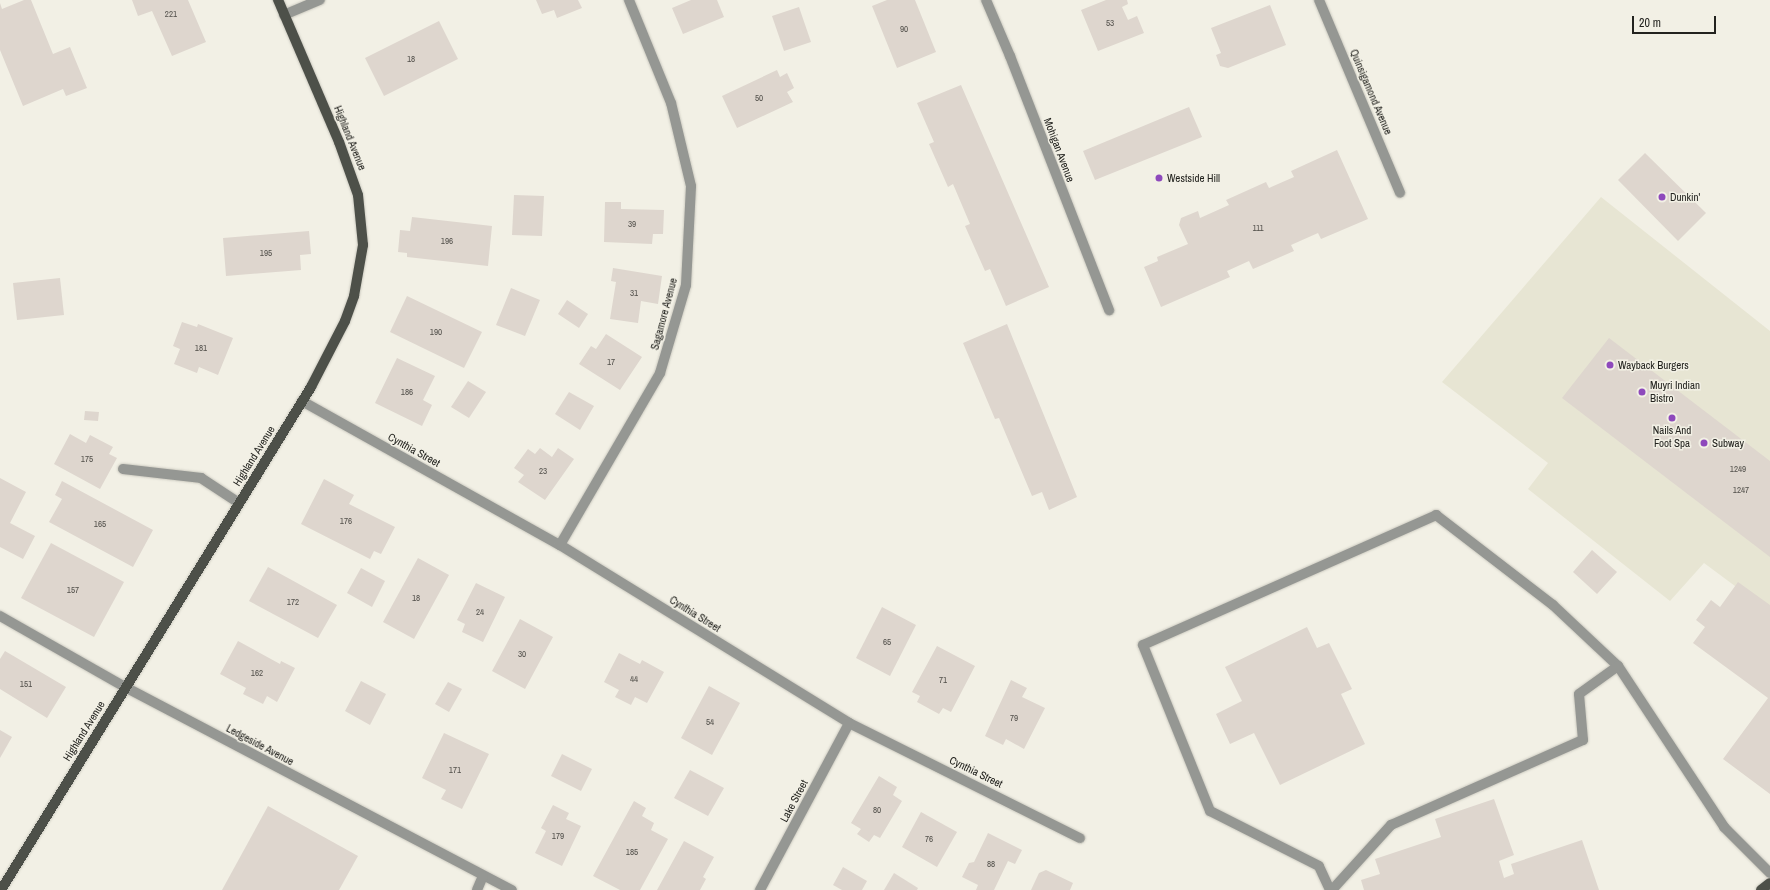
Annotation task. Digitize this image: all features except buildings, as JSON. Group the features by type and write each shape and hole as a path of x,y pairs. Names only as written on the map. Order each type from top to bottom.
{"main road":[{"name":"Highland Avenue","path":"1,890 302,401 329,353 354,296 363,258 364,232 358,195 349,165 278,0"},
{"path":"1761,890 1770,883"}],"street":[{"path":"284,15 320,0"},
{"name":"Sagamore Avenue","path":"560,545 660,373 686,285 691,186 671,103 629,0"},
{"name":"Mohigan Avenue","path":"986,0 1010,56 1109,310"},
{"name":"Quinsigamond Avenue","path":"1319,0 1400,193"},
{"name":"Cynthia Street","path":"302,401 560,545 849,723 1080,838"},
{"path":"123,469 201,478 239,503"},
{"path":"1618,666 1579,694 1583,740 1391,825 1331,890 1319,866 1210,812 1143,645 1436,515 1553,605 1618,666 1724,827 1770,873"},
{"name":"Ledgeside Avenue","path":"0,616 125,687 512,890"},
{"name":"Lake Street","path":"760,890 849,723"},
{"path":"477,890 483,876"}],"shaded area":[{"path":"1601,197 1770,331 1770,612 1704,563 1670,601 1528,489 1548,463 1442,382"}],"place":[{"name":"Westside Hill","path":"1159,178"},
{"name":"Dunkin'","path":"1662,197"},
{"name":"Wayback Burgers","path":"1610,365"},
{"name":"Muyri Indian Bistro","path":"1642,392"},
{"name":"Nails And Foot Spa","path":"1672,418"},
{"name":"Subway","path":"1704,443"}]}
